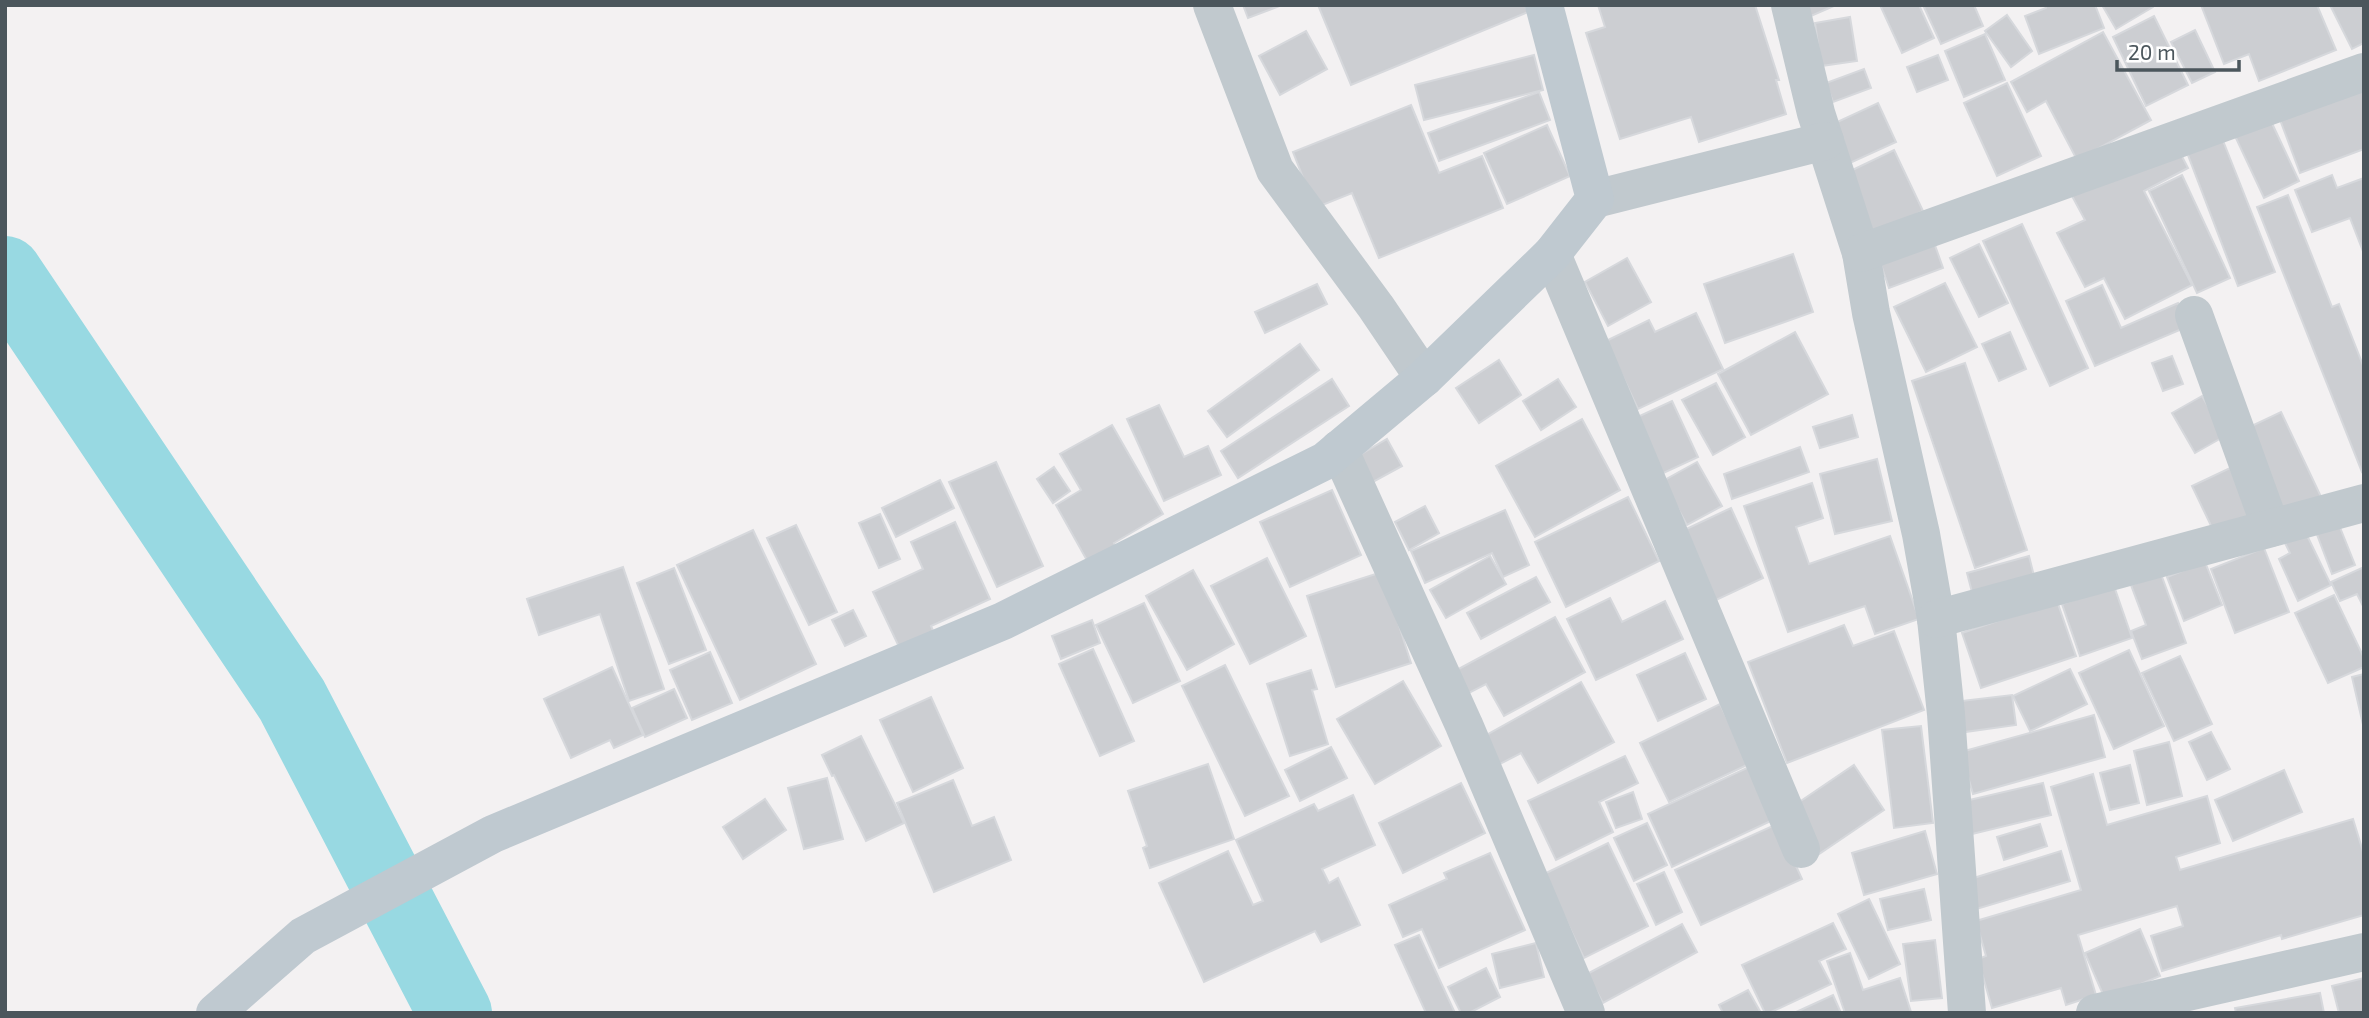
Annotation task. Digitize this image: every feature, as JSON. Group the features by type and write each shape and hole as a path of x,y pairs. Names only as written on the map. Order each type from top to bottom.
{"main road":[{"path":"215,1013 303,936 493,834 1003,621 1325,461 1424,378 1552,254 1595,198 1544,5"}],"street":[{"path":"1212,5 1275,170 1376,307 1424,378"},
{"path":"1790,5 1816,113 1861,253 1871,313 1921,534 1936,619 1946,714 1967,1013"},
{"path":"1861,253 2364,72"},
{"path":"1595,198 1825,141"},
{"path":"1552,254 1801,849"},
{"path":"2194,315 2271,528"},
{"path":"1339,449 1464,725 1586,1013"},
{"path":"1936,619 2364,503"},
{"path":"2104,1012 2364,952"}],"building":[{"path":"1243,5 1282,5 1248,18"},
{"path":"1318,5 1525,5 1528,12 1351,85"},
{"path":"1598,5 1755,5 1779,80 1776,80 1786,114 1699,142 1691,117 1620,139 1586,33 1605,27"},
{"path":"1806,5 1836,5 1811,16"},
{"path":"1880,5 1919,5 1934,38 1902,53"},
{"path":"1923,5 1974,5 1983,26 1941,44"},
{"path":"2045,5 2095,5 2104,28 2039,54 2025,16 2046,8"},
{"path":"2102,5 2153,5 2153,7 2116,29"},
{"path":"2201,5 2317,5 2336,50 2259,81 2249,54 2224,64"},
{"path":"2330,5 2364,5 2364,43 2352,49"},
{"path":"2007,15 2032,51 2011,67 1985,31"},
{"path":"2154,16 2188,85 2146,106 2113,37"},
{"path":"1850,17 1857,61 1821,66 1815,23"},
{"path":"2195,30 2215,72 2192,83 2171,42"},
{"path":"1306,31 1327,69 1280,95 1259,56"},
{"path":"2103,32 2151,120 2077,160 2046,101 2027,112 2011,82"},
{"path":"1985,34 2005,80 1964,97 1945,51"},
{"path":"1534,55 1543,90 1424,120 1415,85"},
{"path":"1938,55 1948,80 1917,92 1907,67"},
{"path":"1864,69 1871,88 1833,102 1826,83"},
{"path":"2007,83 2041,156 1997,176 1964,103"},
{"path":"2364,84 2364,149 2300,173 2279,117"},
{"path":"1539,92 1550,120 1439,161 1428,133"},
{"path":"1878,103 1896,142 1850,163 1833,124"},
{"path":"1411,105 1439,173 1482,156 1503,208 1379,258 1352,193 1315,208 1293,152"},
{"path":"2270,119 2299,181 2264,198 2235,136"},
{"path":"1547,125 1570,176 1507,204 1484,153"},
{"path":"2218,128 2275,272 2238,286 2183,142"},
{"path":"2175,143 2188,168 2144,191 2192,285 2125,319 2104,278 2085,287 2057,233 2085,220 2072,196"},
{"path":"1894,150 1923,211 1873,235 1844,174"},
{"path":"2182,175 2230,278 2197,293 2149,191"},
{"path":"2332,175 2337,188 2364,178 2364,254 2350,218 2312,232 2295,190"},
{"path":"2288,195 2332,307 2339,304 2364,368 2362,472 2257,207"},
{"path":"2022,224 2088,368 2050,386 1983,241"},
{"path":"1931,234 1943,268 1889,288 1877,253"},
{"path":"1979,244 2008,303 1979,317 1950,258"},
{"path":"1793,254 1813,312 1725,343 1704,284"},
{"path":"1627,258 1651,302 1608,326 1585,282"},
{"path":"1945,283 1977,347 1926,372 1894,307"},
{"path":"1317,284 1327,304 1265,333 1255,312"},
{"path":"2102,285 2121,328 2178,303 2189,326 2095,366 2066,301"},
{"path":"1696,313 1723,369 1638,409 1606,341 1649,320 1655,332"},
{"path":"1795,332 1828,394 1751,435 1718,374"},
{"path":"2010,332 2026,369 1999,381 1982,344"},
{"path":"1300,344 1319,370 1227,437 1208,411"},
{"path":"2172,356 2183,384 2163,391 2152,363"},
{"path":"1499,360 1521,395 1479,423 1456,388"},
{"path":"1965,363 2027,550 1975,568 1912,381"},
{"path":"1332,379 1349,406 1238,478 1221,451"},
{"path":"1558,379 1576,407 1541,430 1523,401"},
{"path":"1716,383 1745,437 1713,455 1682,400"},
{"path":"2202,396 2225,436 2195,453 2172,413"},
{"path":"1672,401 1698,457 1657,476 1631,420"},
{"path":"1159,405 1184,457 1208,446 1221,475 1164,501 1127,419"},
{"path":"2281,412 2323,501 2283,520 2241,431"},
{"path":"1852,415 1858,437 1820,448 1813,427"},
{"path":"1582,419 1620,490 1535,537 1496,466"},
{"path":"1112,425 1163,514 1114,543 1117,548 1089,564 1056,505 1081,490 1060,454"},
{"path":"1387,439 1402,466 1373,482 1358,456"},
{"path":"1800,447 1809,472 1732,499 1724,474"},
{"path":"1877,459 1892,521 1835,534 1820,474"},
{"path":"996,462 1043,566 997,587 949,482"},
{"path":"1697,462 1722,506 1687,525 1663,481"},
{"path":"1054,467 1070,491 1053,503 1037,479"},
{"path":"2230,468 2253,515 2215,534 2192,486"},
{"path":"940,480 954,508 896,537 882,508"},
{"path":"1812,483 1823,518 1796,527 1809,564 1890,536 1919,619 1875,634 1865,606 1788,632 1744,506"},
{"path":"1332,490 1361,555 1290,587 1260,522"},
{"path":"1628,497 1659,561 1566,607 1535,542"},
{"path":"1425,506 1439,533 1409,550 1395,522"},
{"path":"1731,508 1763,578 1714,601 1682,531"},
{"path":"1505,510 1529,565 1503,577 1492,553 1425,583 1411,551"},
{"path":"880,514 900,559 879,568 859,523"},
{"path":"2335,515 2355,565 2332,574 2313,524"},
{"path":"955,522 990,599 931,626 934,633 900,649 873,592 923,569 911,542"},
{"path":"796,525 837,612 809,625 767,538"},
{"path":"2303,527 2331,585 2298,601 2279,559 2290,553 2282,537"},
{"path":"753,530 816,664 740,700 677,565"},
{"path":"2264,548 2289,612 2235,633 2211,569"},
{"path":"1490,556 1506,584 1446,618 1430,590"},
{"path":"2029,556 2035,580 1973,596 1967,573"},
{"path":"1267,558 1306,636 1250,664 1211,586"},
{"path":"2205,562 2222,605 2184,621 2167,577"},
{"path":"623,567 664,689 629,701 600,614 539,635 527,599"},
{"path":"2364,567 2364,608 2357,594 2340,601 2331,582"},
{"path":"674,568 706,650 669,664 637,583"},
{"path":"1193,570 1234,644 1187,670 1146,596"},
{"path":"1382,572 1411,663 1336,687 1307,596"},
{"path":"2161,574 2186,643 2142,659 2131,631 2146,625 2131,585"},
{"path":"1536,577 1550,602 1481,639 1467,613"},
{"path":"2114,586 2132,638 2080,656 2062,604"},
{"path":"2334,595 2364,658 2364,667 2328,683 2295,613"},
{"path":"1610,598 1622,622 1665,601 1683,639 1596,680 1567,619"},
{"path":"2057,601 2076,656 1981,688 1962,633"},
{"path":"1144,603 1180,681 1133,703 1096,625"},
{"path":"853,610 866,636 845,646 832,620"},
{"path":"1555,617 1585,672 1504,716 1486,684 1465,695 1453,672"},
{"path":"1092,620 1100,643 1061,659 1052,636"},
{"path":"1844,625 1853,646 1894,631 1924,710 1787,763 1748,662"},
{"path":"1093,649 1134,741 1100,756 1059,664"},
{"path":"2129,650 2164,726 2114,749 2079,673"},
{"path":"710,652 732,703 692,720 670,670"},
{"path":"1685,653 1706,699 1658,721 1637,675"},
{"path":"2180,656 2212,724 2174,741 2142,673"},
{"path":"1225,665 1289,796 1245,816 1182,686"},
{"path":"612,667 643,735 614,748 610,740 571,758 544,699"},
{"path":"2070,669 2087,704 2030,731 2013,696"},
{"path":"1311,670 1317,689 1312,690 1328,744 1290,756 1267,684"},
{"path":"2364,674 2364,729 2352,677"},
{"path":"1403,681 1441,746 1375,784 1337,719"},
{"path":"1581,682 1614,742 1538,783 1521,753 1498,765 1483,737"},
{"path":"674,689 687,718 645,737 632,708"},
{"path":"2012,695 2016,725 1965,732 1961,701"},
{"path":"931,697 963,768 913,792 880,720"},
{"path":"1720,704 1749,764 1669,802 1640,743"},
{"path":"2094,715 2105,757 1973,794 1961,752"},
{"path":"1921,726 1933,823 1894,828 1882,730"},
{"path":"2211,732 2230,769 2207,780 2189,742"},
{"path":"861,736 904,823 866,841 822,755"},
{"path":"2169,742 2182,796 2147,805 2134,751"},
{"path":"1331,747 1347,778 1300,801 1285,770"},
{"path":"1625,756 1638,783 1599,802 1613,832 1556,860 1528,801"},
{"path":"1208,764 1234,839 1150,868 1143,848 1147,846 1128,791"},
{"path":"1854,765 1884,810 1819,854 1789,809"},
{"path":"2130,765 2139,803 2110,810 2100,773"},
{"path":"1749,767 1773,820 1672,867 1648,814"},
{"path":"2284,770 2302,812 2233,841 2215,800"},
{"path":"2093,774 2107,825 2207,796 2220,843 2176,857 2180,870 2353,819 2364,855 2364,915 2282,939 2281,935 2162,971 2151,936 2183,926 2177,906 2078,935 2096,995 2066,1005 2061,988 1992,1008 1978,959 1986,956 1976,921 2081,890 2051,787"},
{"path":"827,778 843,839 804,849 788,788"},
{"path":"953,780 972,826 994,817 1011,860 934,892 897,803"},
{"path":"1461,783 1485,833 1403,873 1379,823"},
{"path":"2043,783 2051,815 1972,834 1965,801"},
{"path":"1633,792 1642,819 1616,828 1606,802"},
{"path":"1353,795 1375,845 1322,869 1329,883 1338,878 1360,925 1321,942 1315,931 1204,982 1159,883 1228,851 1253,905 1263,901 1236,840 1314,804 1318,811"},
{"path":"765,799 786,830 743,859 723,827"},
{"path":"1647,823 1667,865 1634,881 1614,838"},
{"path":"1777,824 1802,879 1701,925 1675,870"},
{"path":"2040,824 2047,846 2004,860 1997,837"},
{"path":"1925,831 1937,874 1864,895 1852,853"},
{"path":"1608,843 1648,926 1584,958 1544,874"},
{"path":"2061,851 2070,881 1973,910 1964,881"},
{"path":"1490,853 1525,930 1439,968 1422,929 1403,937 1389,905 1447,879 1444,873"},
{"path":"1664,872 1682,912 1656,925 1637,884"},
{"path":"1924,889 1931,920 1888,930 1880,899"},
{"path":"1869,899 1900,964 1869,979 1838,914"},
{"path":"1833,923 1846,949 1819,961 1831,984 1765,1013 1742,965"},
{"path":"1682,924 1697,952 1603,1003 1587,974"},
{"path":"2140,929 2160,976 2105,999 2085,953"},
{"path":"1419,935 1455,1013 1426,1013 1395,945"},
{"path":"1935,940 1942,998 1911,1001 1903,944"},
{"path":"1536,943 1544,977 1500,988 1492,954"},
{"path":"1850,953 1863,990 1900,978 1911,1012 1845,1013 1827,961"},
{"path":"1486,968 1500,997 1469,1013 1461,1013 1448,987"},
{"path":"2364,978 2364,1013 2339,1013 2332,986"},
{"path":"1748,990 1761,1013 1723,1013 1719,1005"},
{"path":"2320,993 2324,1013 2236,1013 2235,1008"},
{"path":"1833,995 1841,1013 1794,1013"}],"waterway":[{"path":"5,273 292,700 455,1013"}]}
